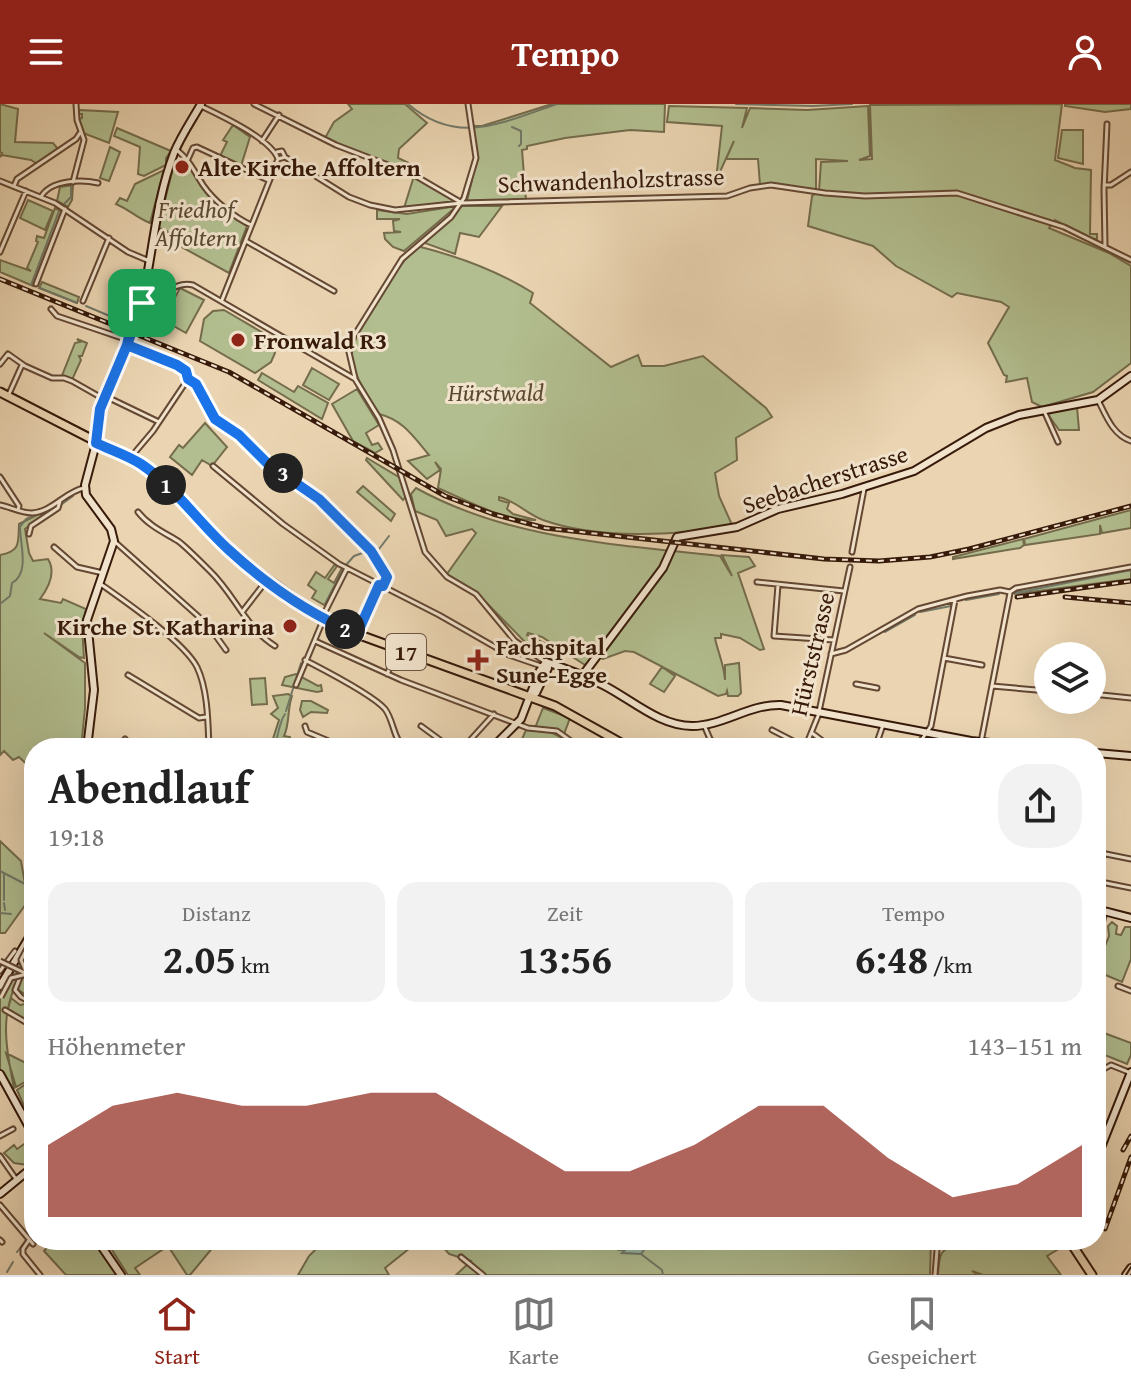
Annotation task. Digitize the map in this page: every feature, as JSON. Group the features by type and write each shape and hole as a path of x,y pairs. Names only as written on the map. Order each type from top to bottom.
{"main road":[{"name":"17","path":"4,394 131,458 157,477 229,551 323,618 357,634 576,716 613,738"},
{"path":"1078,1250 1094,1275"}],"street":[{"path":"73,182 84,140 76,104"},
{"path":"88,738 94,690 87,620 114,541 113,532 87,497 84,488 96,443 99,413 142,303 154,226 176,149 200,104"},
{"name":"Schwandenholzstrasse","path":"200,104 277,152 283,151 285,157 349,197 380,208 404,210 462,203 722,197 771,185 865,196 957,193 1048,221 1131,260"},
{"path":"254,104 347,150 414,175 462,203"},
{"path":"355,379 349,344 402,259 451,217 462,203 475,168 468,104"},
{"path":"262,141 279,115"},
{"path":"1105,246 1107,124"},
{"path":"14,186 17,179 76,139 80,133"},
{"path":"188,159 193,148 197,147 268,180"},
{"path":"176,149 188,159 212,196 251,225"},
{"path":"222,300 278,159 277,152"},
{"path":"278,159 285,157"},
{"path":"1104,185 1111,185 1131,172"},
{"path":"0,181 65,209 130,253 149,260"},
{"path":"41,197 49,186 73,182 98,183"},
{"path":"0,252 26,191"},
{"path":"36,284 65,209"},
{"path":"83,301 109,238"},
{"path":"246,241 334,291"},
{"path":"142,303 148,303 175,286 186,283 222,300 355,379 379,418 393,450 425,552 444,575 472,590 515,641 545,665"},
{"path":"51,309 57,316 128,343 177,365 187,373 188,379 131,458"},
{"path":"0,364 8,354 22,365 52,378 64,378 159,422"},
{"path":"4,394 22,365"},
{"name":"Seebacherstrasse","path":"582,676 663,568 677,537 737,527 778,509 842,494 924,466 986,428 1019,415 1098,400 1131,376"},
{"path":"188,379 196,384 215,419 239,435 267,463 312,492 376,557 387,577 357,634"},
{"path":"1098,400 1116,432 1131,441"},
{"path":"1044,410 1058,442"},
{"path":"213,466 283,524 347,568 509,655 582,676 665,720 684,725 704,725 769,705 947,738"},
{"path":"0,477 19,506 18,510"},
{"path":"852,552 864,486"},
{"path":"0,505 35,512 84,488"},
{"path":"29,534 31,526 58,508 60,501"},
{"path":"138,512 170,540 177,540 209,570 243,611 251,627 275,646"},
{"path":"114,541 208,625 226,650"},
{"path":"54,547 77,567 103,573"},
{"name":"Hürststrasse","path":"810,738 819,712 850,567"},
{"path":"831,654 846,650 916,609 1000,590 1010,592 1016,588 1131,567"},
{"path":"296,685 347,568"},
{"path":"243,611 267,580"},
{"path":"757,582 844,591"},
{"path":"99,583 158,628 191,659 201,678 208,738"},
{"path":"778,585 774,636 834,640"},
{"path":"982,738 1010,592"},
{"path":"923,738 931,726 955,600"},
{"path":"315,641 398,679 530,729 557,731 567,738"},
{"path":"515,641 527,661"},
{"path":"387,674 399,649"},
{"path":"509,655 526,651"},
{"path":"527,661 531,655"},
{"path":"944,658 982,665"},
{"path":"305,660 380,704 390,716 397,738"},
{"path":"502,738 518,723 530,697 536,693 545,665"},
{"path":"128,675 199,718 206,717"},
{"path":"856,684 877,688"},
{"path":"992,686 1034,690"},
{"path":"1106,695 1131,698"},
{"path":"472,738 494,714"},
{"path":"878,738 883,724"},
{"path":"704,725 710,738"},
{"path":"305,726 305,738"},
{"path":"421,726 437,738"},
{"path":"772,730 787,738"},
{"path":"307,732 321,738"},
{"path":"812,733 819,738"},
{"path":"1106,754 1131,756"},
{"path":"1106,854 1131,859"},
{"path":"1106,883 1131,888"},
{"path":"1106,911 1131,918"},
{"path":"0,974 24,937"},
{"path":"0,986 24,946"},
{"path":"0,961 24,973"},
{"path":"24,971 15,990 24,999"},
{"path":"0,997 11,978 24,975"},
{"path":"1118,986 1131,991"},
{"path":"5,1010 24,1021"},
{"path":"1106,1068 1111,1065 1131,1073 1106,1135"},
{"path":"0,1074 24,1118"},
{"path":"0,1083 24,1125"},
{"path":"0,1136 13,1129"},
{"path":"0,1156 17,1181"},
{"path":"0,1194 24,1175"},
{"path":"0,1205 24,1234"},
{"path":"24,1248 23,1254 40,1275"},
{"path":"105,1250 121,1275"},
{"path":"935,1275 937,1250"},
{"path":"461,1257 483,1275"}],"green space":[{"path":"0,104 18,109 15,142 53,143 58,149 37,164 31,160 0,157"},
{"path":"348,104 405,104 427,123 399,149 398,158 411,164 407,171 325,138 334,122 352,109"},
{"path":"552,104 665,104 664,132 630,130 527,146 522,150 526,200 467,201 476,163 472,126 482,126"},
{"path":"1062,104 1055,160 1091,170 1090,234 1097,234 1097,239 1055,220 1049,228 1109,253 1131,266 1131,363 1093,392 1042,407 1032,402 1027,378 1006,382 1007,376 988,343 1009,307 1001,302 957,293 952,297 896,266 873,246 808,226 812,196 819,191 821,162 848,161 816,159 816,190 760,185 758,159 726,159 734,141 719,174 717,171 722,126 667,122 669,106 747,108 742,128 750,108 807,110 868,106 870,156 859,160 872,159 870,105"},
{"path":"1065,104 1131,104 1131,109 1105,112"},
{"path":"79,110 118,112 109,143 83,133"},
{"path":"233,125 250,137 241,166 220,156 227,142 223,140"},
{"path":"117,128 171,151 166,165 144,176 138,174 140,147 114,136"},
{"path":"1062,130 1083,130 1083,164 1058,158"},
{"path":"110,147 120,152 109,181 100,178"},
{"name":"Friedhof Affoltern","path":"175,160 189,162 208,194 247,226 229,273 178,245 166,230 158,228"},
{"path":"164,170 150,223 116,204 120,198 127,201 135,184"},
{"path":"414,176 457,201 404,208"},
{"path":"73,185 68,207 57,201 60,187"},
{"path":"28,200 53,211 45,230 20,218"},
{"path":"457,206 404,251 393,247 385,239 384,233 401,232 394,231 393,221 400,219 377,219 377,210 407,214"},
{"path":"462,206 502,206 479,237 460,233 455,254 422,242"},
{"path":"55,208 62,212 33,286 0,272 0,260 31,271 27,268 38,242 37,236 44,238"},
{"name":"Hürstwald","path":"417,246 477,265 533,293 530,303 611,367 638,355 642,366 664,366 703,356 766,408 772,417 736,438 737,460 715,473 719,496 733,527 663,534 588,531 543,520 499,497 499,500 509,503 507,509 513,514 536,520 498,514 473,504 438,488 441,469 435,462 440,470 427,479 408,461 429,455 401,425 379,414 359,380 352,358 358,333 367,317 388,283"},
{"path":"42,282 79,297 77,303 39,288"},
{"path":"180,288 204,300 186,333 163,320"},
{"path":"224,310 270,337 275,353 271,362 255,373 200,341 204,319 213,311"},
{"path":"77,339 87,343 82,356 79,356 81,360 72,380 61,378 75,343 80,342"},
{"path":"312,368 339,384 329,400 303,385"},
{"path":"262,373 294,392 298,386 328,403 322,419 258,380"},
{"path":"357,389 379,425 366,433 372,445 378,443 382,449 375,453 353,441 332,404"},
{"path":"1077,407 1079,430 1059,430 1047,413"},
{"path":"205,423 227,447 212,466 202,460 192,475 170,457 179,445 183,448"},
{"path":"366,460 402,479 407,495 403,500"},
{"path":"363,486 395,514 391,521 357,492"},
{"path":"416,488 489,519 526,529 603,543 720,556 732,576 722,555 749,557 755,566 738,573 764,649 760,650 740,638 721,634 721,638 715,638 725,680 725,665 739,663 741,693 728,696 727,691 718,696 634,652 625,651 603,659 595,655 585,665 542,637 527,635 555,648 549,659 523,644 525,642 475,591 447,574 476,533 472,529 446,536 437,520 415,511 411,494"},
{"path":"57,505 25,529 33,561 48,559 50,564 50,579 40,599 61,603 63,599 86,609 82,627 84,658 44,633 85,663 82,738 24,738 24,762 19,757 13,760 4,751 0,755 0,555 15,548 19,524"},
{"path":"1131,510 1131,528 1102,533 1100,525 1100,534 1025,545 1024,539"},
{"path":"1023,539 1024,545 1020,548 953,559 953,557"},
{"path":"335,564 337,566 328,579 334,583 342,568 344,572 326,606 312,598 316,591 308,585 316,572 325,578"},
{"path":"1131,570 1131,579 1014,594 1025,588"},
{"path":"662,667 675,676 664,692 650,684"},
{"path":"296,674 321,685 322,691 282,685 285,677"},
{"path":"265,678 267,704 252,705 250,679"},
{"path":"273,696 292,696 284,736 290,738 273,738 279,720 271,714 278,708"},
{"path":"302,701 311,701 328,710 327,713 311,712 303,717 300,710"},
{"path":"543,708 570,718 564,734 554,729 535,728"},
{"path":"526,730 551,732 562,738 522,738"},
{"path":"0,841 21,861 24,907 5,933 0,933"},
{"path":"1112,922 1117,926 1116,934 1121,935 1125,927 1131,927 1131,959 1122,982 1106,975 1108,926"},
{"path":"24,950 24,966 7,1014 7,1045 14,1088 9,1089 0,1069 0,990"},
{"path":"22,977 24,978 24,994 17,989"},
{"path":"11,998 20,1005 24,1004 24,1019 8,1009"},
{"path":"1106,1034 1131,1043 1127,1064 1106,1056"},
{"path":"6,1053 24,1062 24,1082 16,1087"},
{"path":"24,1085 24,1106 17,1090"},
{"path":"24,1144 24,1164 14,1163 4,1153 14,1145 17,1149"},
{"path":"102,1250 118,1275 66,1275 44,1251"},
{"path":"112,1250 162,1250 135,1268 140,1275 128,1275"},
{"path":"171,1250 211,1250 190,1275"},
{"path":"315,1250 408,1250 385,1268 389,1275 298,1275"},
{"path":"446,1250 931,1250 930,1275 456,1275 471,1261"},
{"path":"945,1250 1057,1250 1047,1256 1061,1275 983,1275 972,1271 978,1275 938,1275"}],"shaded area":[{"path":"625,1250 644,1250 641,1254 622,1253"}],"waterway":[{"path":"408,104 445,125 463,128 499,123 557,104"},
{"path":"736,104 852,104"},
{"path":"512,127 521,131 519,146"},
{"path":"64,204 71,197 71,186"},
{"path":"31,285 59,211"},
{"path":"40,288 77,303"},
{"path":"86,306 112,317"},
{"path":"118,319 127,323"},
{"path":"102,389 123,343"},
{"path":"62,504 73,496"},
{"path":"0,604 10,596 12,583 21,572 20,527 26,519 57,506"},
{"path":"375,551 389,536"},
{"path":"346,565 354,556 368,551"},
{"path":"325,604 343,569"},
{"path":"1016,593 1131,570"},
{"path":"966,600 999,594"},
{"path":"920,612 951,606"},
{"path":"885,632 915,615"},
{"path":"286,711 301,663"},
{"path":"277,738 285,714"},
{"path":"0,871 24,883"},
{"path":"4,874 4,900"},
{"path":"4,903 5,910"},
{"path":"0,913 11,914"},
{"path":"17,1252 24,1243"},
{"path":"641,1254 662,1270 663,1275"},
{"path":"7,1272 13,1262"}],"tram line":[{"path":"1126,1275 1131,1267"}],"railway":[{"path":"0,279 229,372 445,496 493,514 545,528 824,559 879,561 930,557 969,549 1131,506"},
{"path":"1017,597 1131,581"},
{"path":"1065,597 1131,603"},
{"path":"1123,1150 1131,1136"},
{"path":"1106,1226 1131,1157"}],"place":[{"name":"Alte Kirche Affoltern","path":"182,167"},
{"name":"Fronwald R3","path":"238,340"},
{"name":"Kirche St. Katharina","path":"290,626"},
{"name":"Fachspital Sune-Egge","path":"478,660"}],"route":[{"path":"142,303 131,327 131,331 127,345 186,371 188,379 196,384 215,419 239,435 267,463 315,495 376,557 387,577 383,586 379,585 357,634 322,618 229,551 144,466 96,443 100,409 131,331 134,328 142,303"}]}
